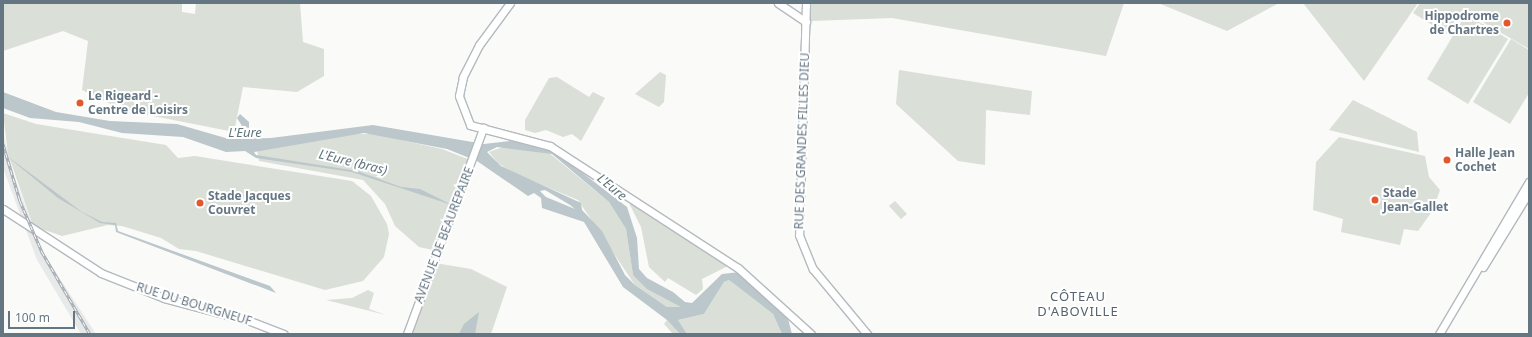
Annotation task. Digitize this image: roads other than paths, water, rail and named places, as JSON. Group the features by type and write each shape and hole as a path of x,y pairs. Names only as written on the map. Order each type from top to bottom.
{"main road":[{"path":"778,3 806,22"},
{"name":"RUE DES GRANDES FILLES DIEU","path":"806,3 799,235 813,269 868,334"},
{"path":"510,4 479,45 461,83 459,96 466,120 482,133 496,132 550,146 738,268 811,334"},
{"name":"AVENUE DE BEAUREPAIRE","path":"407,334 482,133"},
{"path":"1438,334 1529,182"},
{"path":"1443,334 1529,192"},
{"name":"RUE DU BOURGNEUF","path":"3,209 101,273 164,298 250,321 284,334"}],"railway":[{"path":"3,144 20,201 42,252 90,334"}],"place":[{"name":"Hippodrome de Chartres","path":"1507,23"},
{"name":"Le Rigeard - Centre de Loisirs","path":"80,103"},
{"name":"Halle Jean Cochet","path":"1447,160"},
{"name":"Stade Jean-Gallet","path":"1375,200"},
{"name":"Stade Jacques Couvret","path":"200,203"}],"district":[{"name":"CÔTEAU D'ABOVILLE","path":"1078,304"}],"water label":[{"name":"L'Eure","path":"245,132"},
{"name":"L'Eure (bras)","path":"353,162"},
{"name":"L'Eure","path":"612,187"}]}
